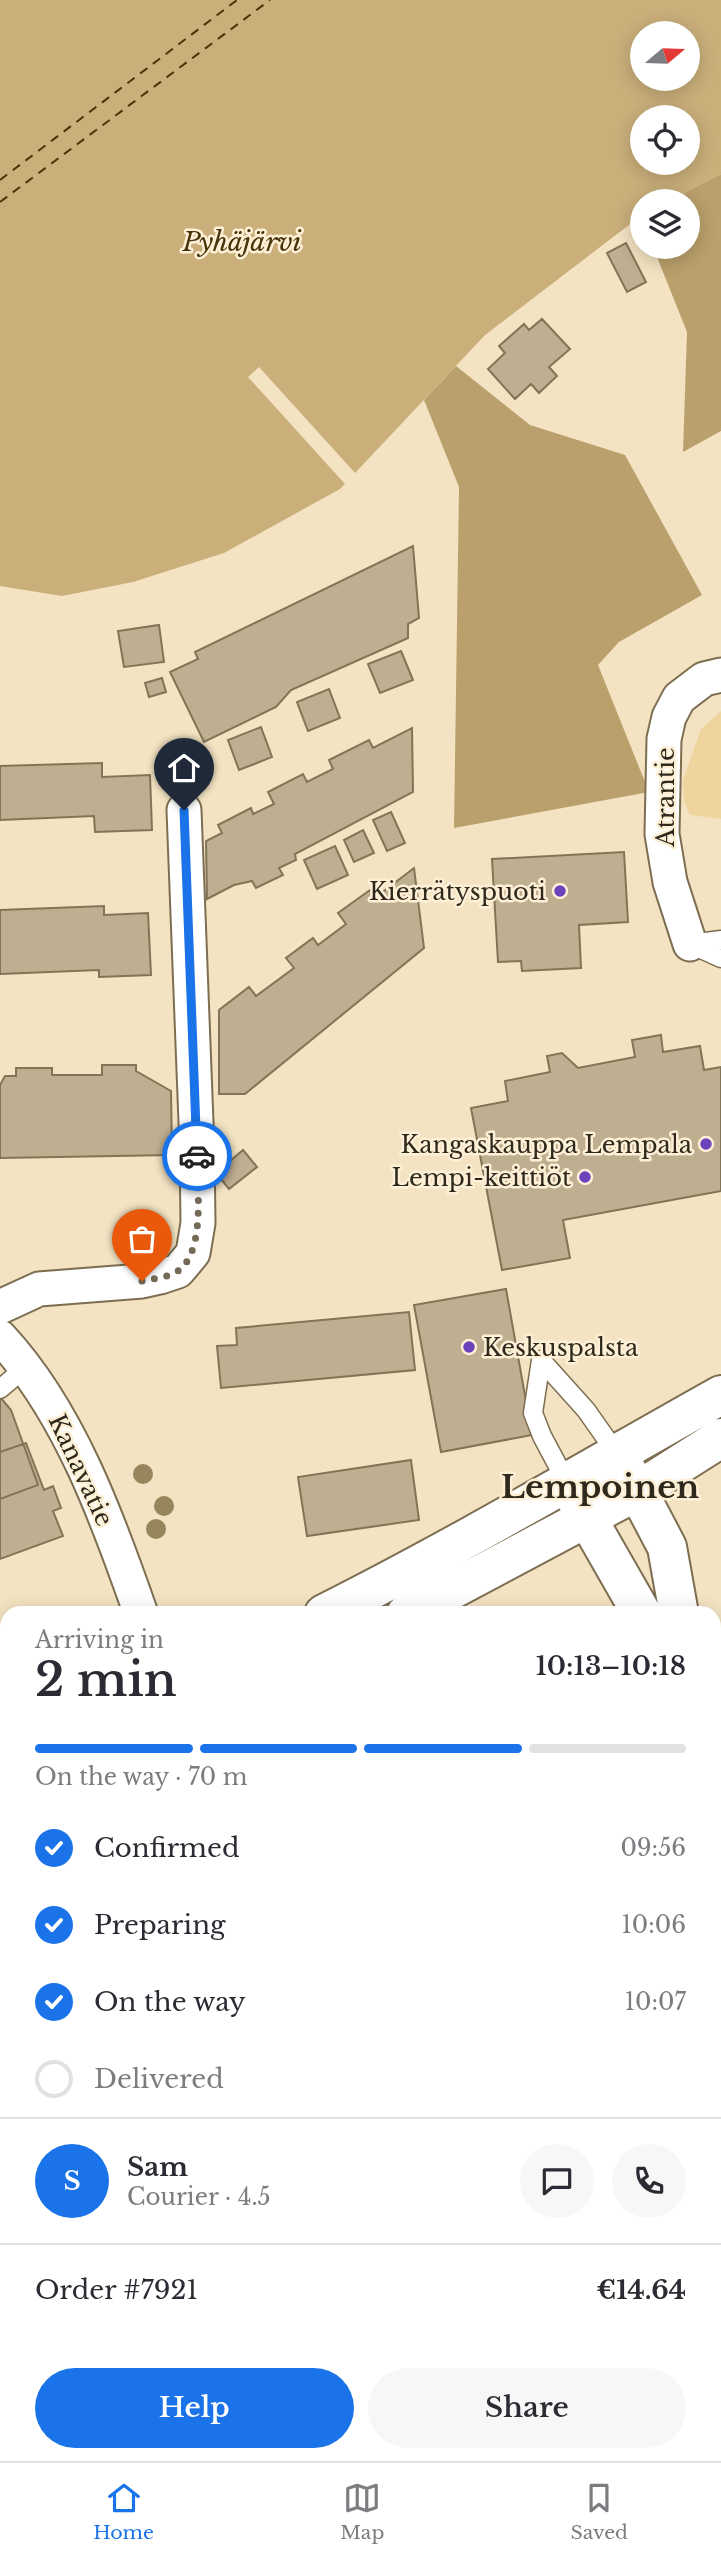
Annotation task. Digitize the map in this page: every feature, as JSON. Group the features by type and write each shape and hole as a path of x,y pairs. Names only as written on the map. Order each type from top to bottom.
{"main road":[{"path":"340,1606 567,1483 721,1395"},
{"path":"421,1606 639,1490 721,1438"},
{"path":"617,1454 639,1490 667,1547 678,1606"},
{"path":"567,1483 637,1606"}],"street":[{"name":"Atrantie","path":"705,942 670,882 662,834 664,739 669,717 679,698 704,679 721,675"},
{"path":"0,1307 39,1289 142,1281 160,1277 178,1271 193,1252 198,1223 197,1149 184,810"},
{"name":"Kanavatie","path":"0,1337 26,1367 73,1447 104,1517 138,1606"}],"lane":[{"path":"705,942 721,958"},
{"path":"567,1483 533,1413 541,1360 586,1410 617,1454"},
{"path":"0,1389 26,1367"}],"shaded area":[{"path":"721,174 721,431 683,452 687,332 658,259 700,259 700,189 692,189"},
{"path":"456,366 530,425 625,455 702,595 619,642 598,665 649,792 454,828 459,487 424,400"},
{"path":"721,711 721,819 690,815 684,801 683,780 701,729"}],"water":[{"name":"Pyhäjärvi","path":"0,0 721,0 721,174 692,189 630,189 630,224 485,335 340,489 224,553 133,582 62,596 0,586"}],"pier":[{"path":"259,367 356,474 345,484 248,377"}],"building":[{"path":"626,243 630,259 634,259 646,282 627,292 607,253"},
{"path":"542,319 570,349 549,367 557,376 539,393 531,384 515,399 488,369 505,353 499,346 524,324 529,330"},
{"path":"413,546 419,618 408,624 408,638 291,690 276,707 204,742 170,672 198,659 195,652"},
{"path":"159,625 164,662 124,667 118,631"},
{"path":"401,651 413,680 380,693 368,664"},
{"path":"162,678 166,692 149,697 145,683"},
{"path":"329,689 340,718 308,731 297,702"},
{"path":"261,727 272,757 239,770 228,740"},
{"path":"412,728 413,792 295,854 296,860 279,868 283,875 256,888 252,881 234,885 207,899 206,841 222,833 218,825 251,808 253,814 274,804 268,792 303,774 307,782 333,769 329,760 369,740 373,748"},
{"path":"102,763 102,777 150,775 152,830 95,832 94,816 0,820 0,766"},
{"path":"391,812 405,843 387,851 373,820"},
{"path":"363,830 374,853 354,862 344,840"},
{"path":"335,846 348,875 317,889 304,860"},
{"name":"Kierrätyspuoti","path":"624,852 628,922 579,925 581,968 522,971 521,961 498,962 492,859"},
{"path":"414,868 424,948 245,1094 219,1094 219,1010 249,987 256,996 294,968 286,958 313,938 318,945 346,924 338,913 370,890 376,897"},
{"path":"104,906 104,915 148,913 151,975 99,977 99,970 0,974 0,910"},
{"path":"661,1035 663,1052 700,1046 704,1070 721,1067 721,1191 563,1220 570,1258 502,1270 471,1108 508,1101 505,1081 550,1072 547,1056 562,1053 578,1068 635,1057 632,1040"},
{"path":"102,1065 136,1065 136,1071 171,1091 172,1155 0,1158 0,1085 5,1076 16,1076 16,1068 52,1068 52,1075 102,1075"},
{"path":"243,1150 257,1167 229,1189 216,1173"},
{"name":"Keskuspalsta","path":"506,1289 532,1435 441,1452 414,1305"},
{"path":"409,1312 415,1370 221,1388 217,1346 237,1345 236,1328"},
{"path":"0,1397 11,1410 38,1485 0,1499"},
{"path":"26,1443 44,1490 53,1486 61,1508 53,1511 63,1536 0,1559 0,1452"},
{"path":"411,1460 419,1520 307,1536 298,1477"}],"ferry route":[{"path":"0,180 237,0"},
{"path":"0,202 270,0"}],"way so far":[{"path":"142,1281 178,1271 193,1252 198,1223 197,1156"}],"place":[{"name":"Kierrätyspuoti","path":"560,891"},
{"name":"Kangaskauppa Lempala","path":"706,1144"},
{"name":"Lempi-keittiöt","path":"585,1177"},
{"name":"Keskuspalsta","path":"469,1347"}],"district":[{"name":"Lempoinen","path":"600,1487"}],"route":[{"path":"184,810 197,1156"}]}
